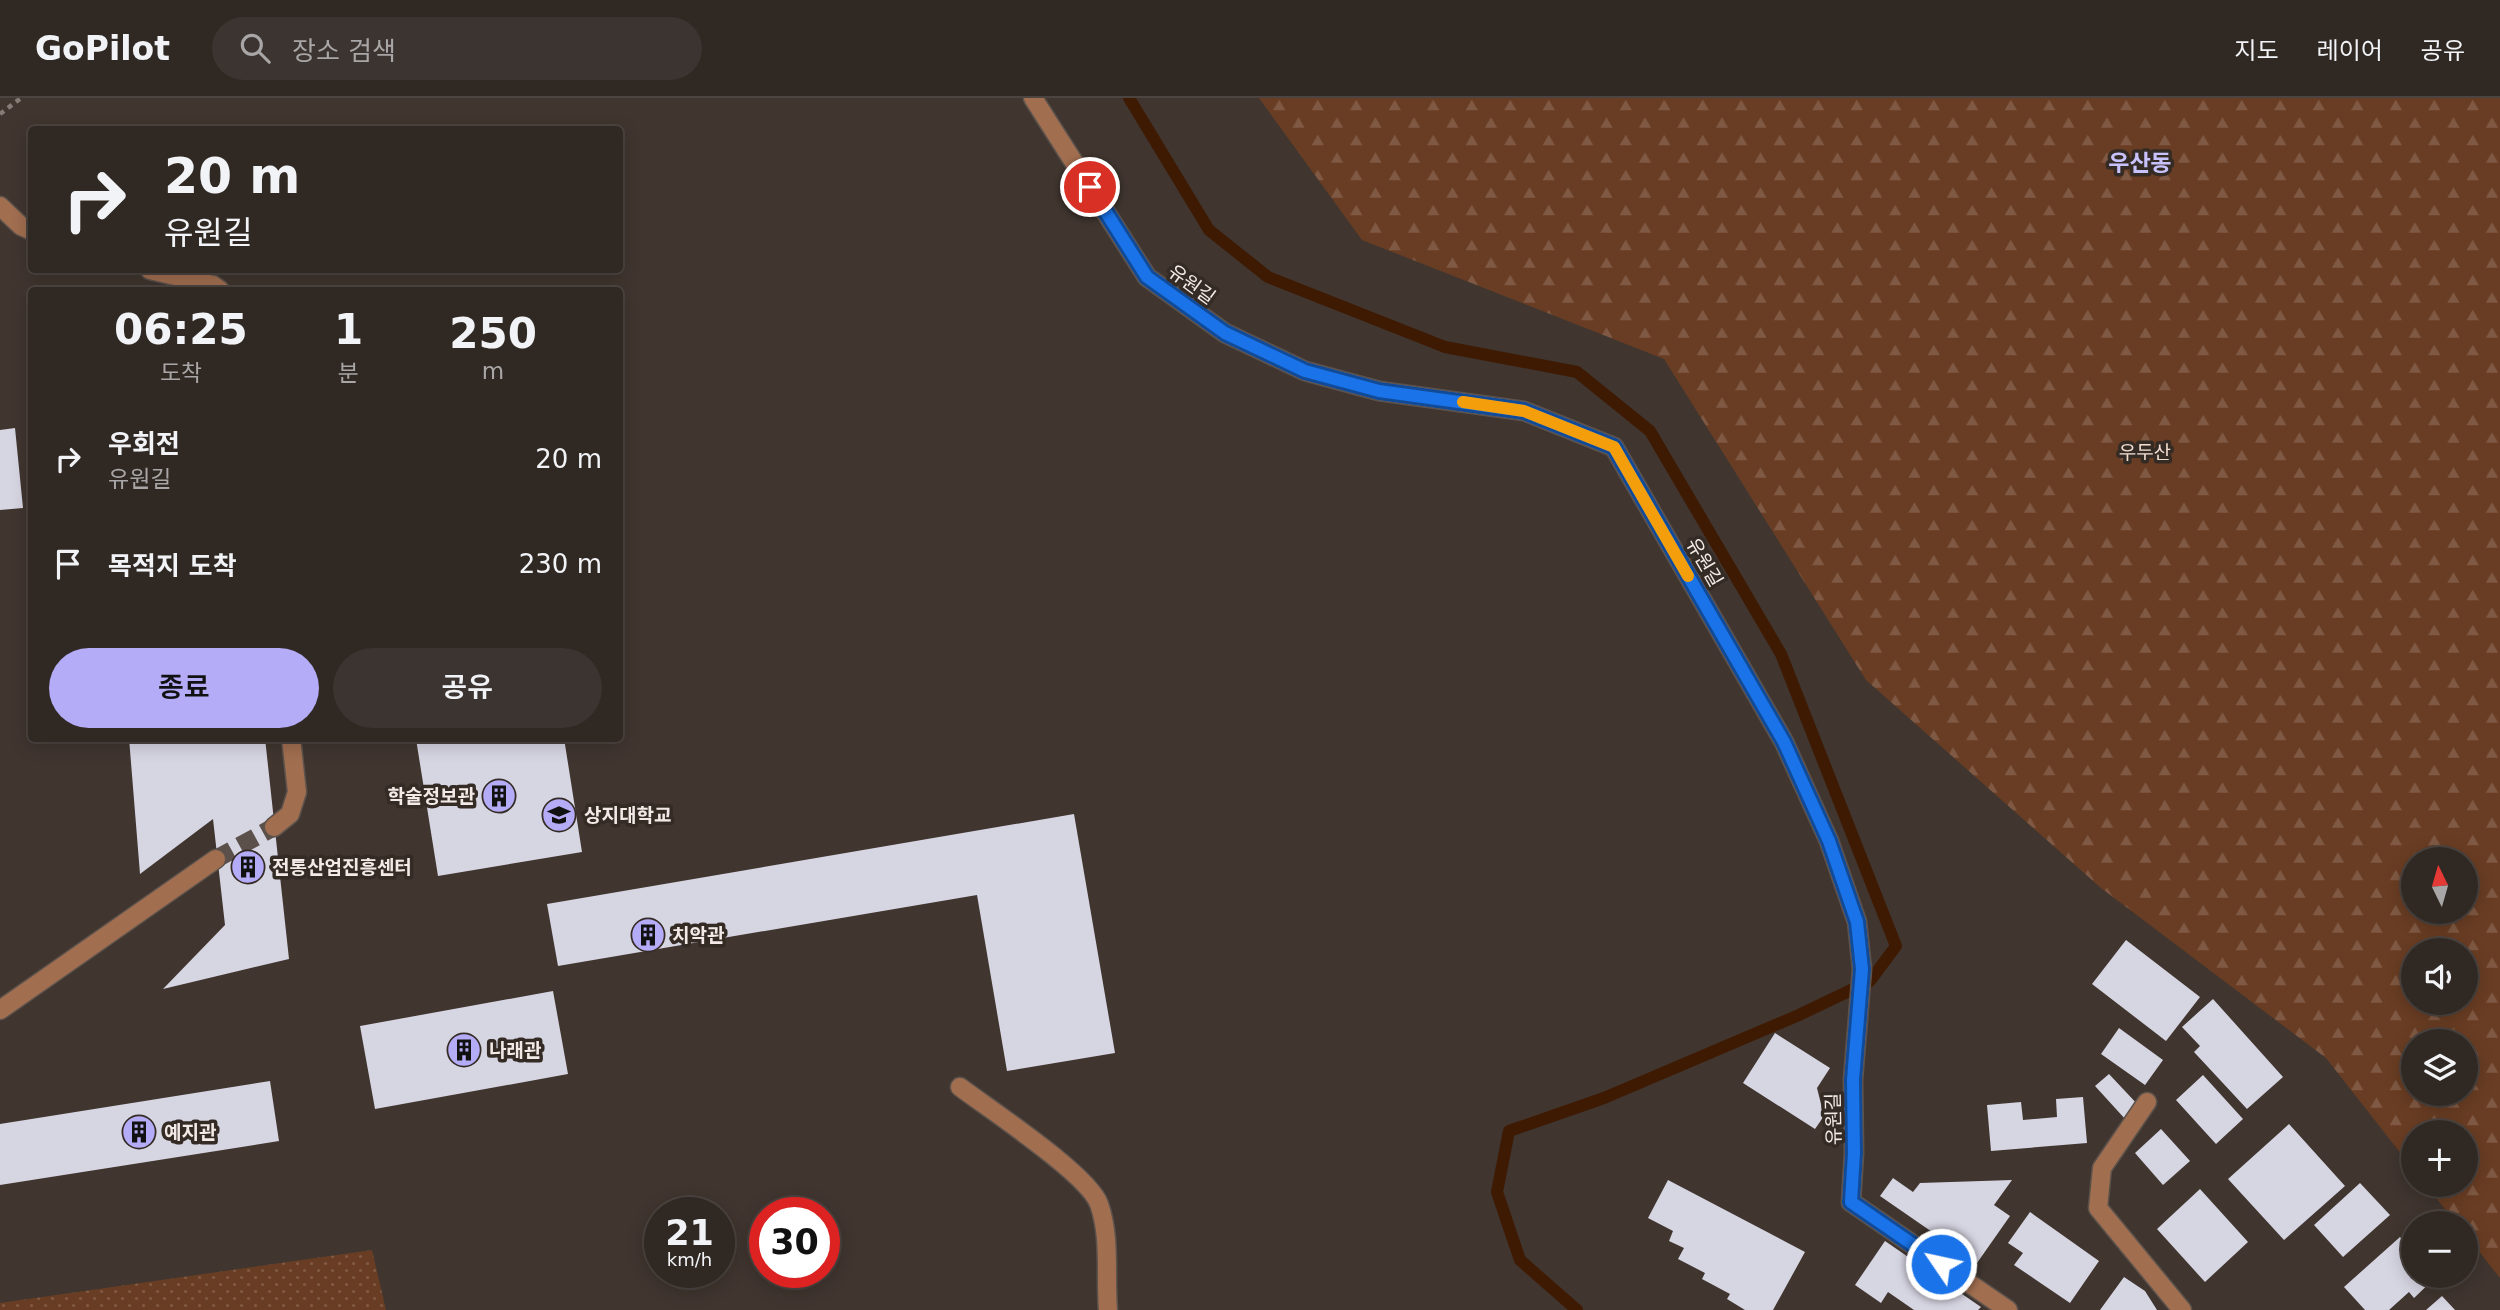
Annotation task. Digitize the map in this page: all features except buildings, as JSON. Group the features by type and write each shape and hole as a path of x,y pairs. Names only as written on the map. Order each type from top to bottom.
{"street":[{"name":"유원길","path":"1033,98 1147,277 1225,333 1305,371 1379,391 1524,411 1614,447 1784,742 1829,841 1857,922 1862,969 1853,1080 1854,1153 1851,1202 2008,1310"},
{"path":"0,206 28,230"},
{"path":"163,273 216,287"},
{"path":"274,827 290,814 297,792 291,742"},
{"path":"0,1010 216,859"},
{"path":"960,1087 1072,1171 1098,1201 1106,1233 1108,1310"},
{"path":"2147,1102 2102,1168 2098,1208 2182,1310"}],"path":[{"path":"0,114 21,98"}],"green space":[{"name":"우두산","path":"1259,98 2500,98 2500,1278 2478,1250 2478,1211 2447,1211 2435,1197 2478,1197 2478,1120 2401,1120 2401,1154 2326,1058 2101,888 1866,680 1664,359 1362,240"},
{"path":"372,1250 386,1310 0,1310 0,1303"}],"waterway":[{"path":"1129,98 1209,230 1268,277 1445,347 1577,372 1650,431 1781,654 1896,946 1870,981 1799,1015 1604,1098 1509,1131 1497,1192 1520,1260 1577,1310"}],"tunnel":[{"path":"216,859 274,827"}],"slow traffic":[{"path":"1463,402 1524,411 1614,447 1688,576"}],"place":[{"name":"학술정보관","path":"499,796"},
{"name":"상지대학교","path":"559,815"},
{"name":"전통산업진흥센터","path":"248,867"},
{"name":"치악관","path":"648,935"},
{"name":"나래관","path":"464,1050"},
{"name":"예지관","path":"139,1132"}],"district":[{"name":"우산동","path":"2140,163"}],"route":[{"path":"1090,187 1147,277 1225,333 1305,371 1379,391 1524,411 1614,447 1784,742 1829,841 1857,922 1862,969 1853,1080 1854,1153 1851,1202 1941,1264"}]}
